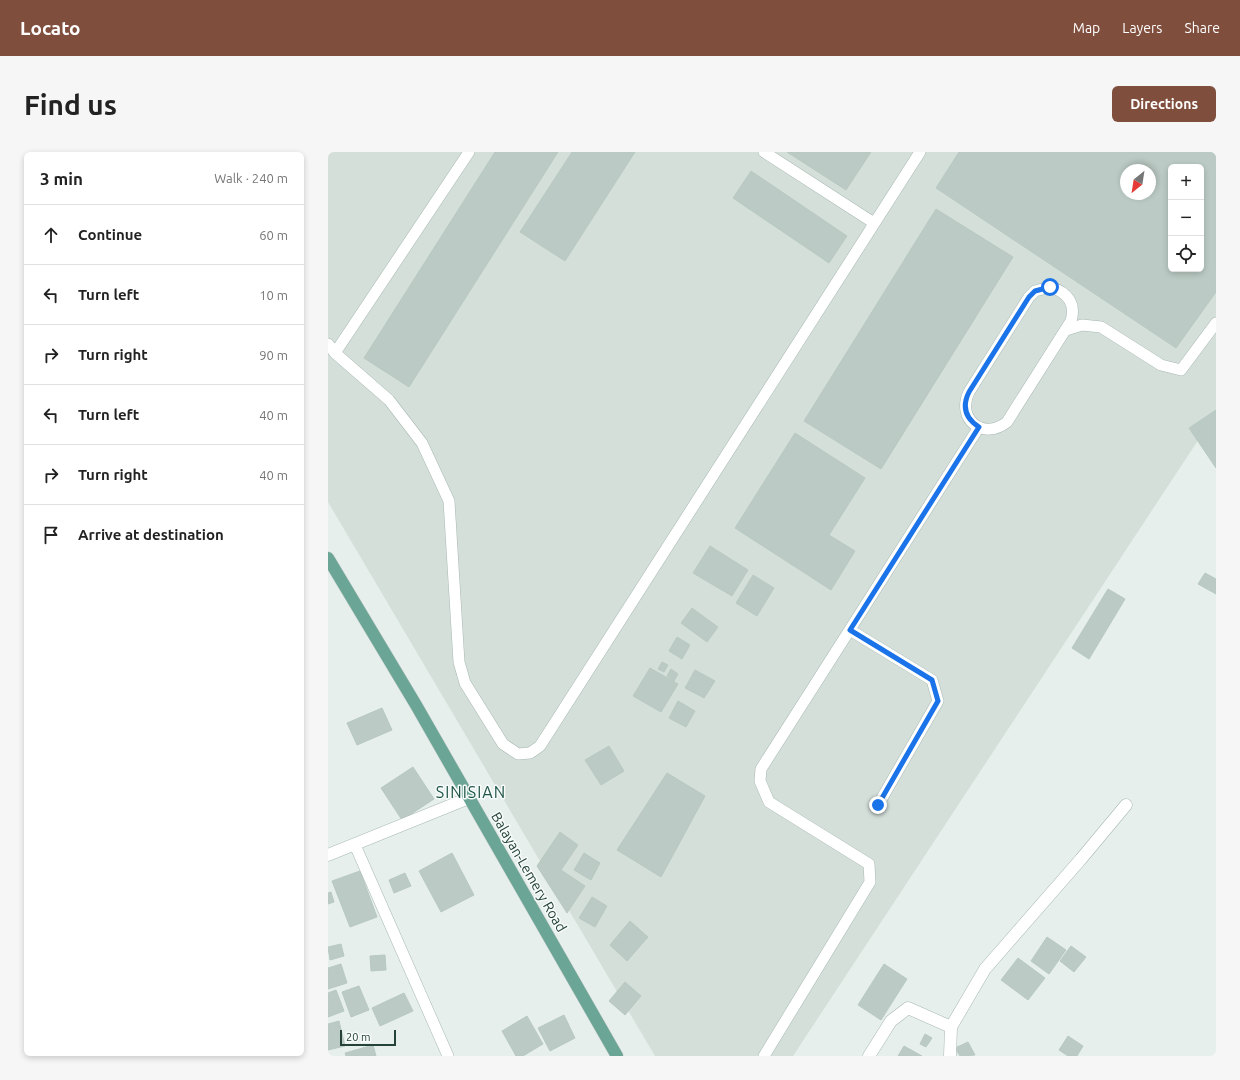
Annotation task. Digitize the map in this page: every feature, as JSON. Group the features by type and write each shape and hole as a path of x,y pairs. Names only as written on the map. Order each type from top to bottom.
{"main road":[{"name":"Balayan-Lemery Road","path":"328,558 469,798 617,1056"}],"street":[{"path":"328,855 469,798"},
{"path":"950,1056 951,1027 985,969 1126,805"},
{"path":"869,1056 891,1021 908,1008 951,1027"}],"lane":[{"path":"335,353 469,152"},
{"path":"764,152 874,223"},
{"path":"328,344 335,353 389,400 422,443 449,502 459,662 466,683 503,744 518,754 530,753 540,746 920,152"},
{"path":"1050,287 1058,289 1070,299 1073,314 1066,330 1007,422 994,429 979,427 972,422 967,416 965,408 966,399 1029,297 1035,291 1050,287"},
{"path":"1066,330 1082,325 1101,327 1161,365 1181,370 1216,323"},
{"path":"764,1056 870,882 869,864 769,802 760,780 761,769 979,427"},
{"path":"850,630 932,680 938,701 878,805"},
{"path":"355,845 448,1056"}],"shaded area":[{"path":"328,152 1216,152 1216,413 793,1056 655,1056 328,502"}],"building":[{"path":"495,152 558,152 409,387 364,358"},
{"path":"572,152 635,152 565,261 520,232"},
{"path":"787,152 871,152 846,190"},
{"path":"959,152 1216,152 1216,292 1176,348 936,188"},
{"path":"751,171 847,236 829,263 733,198"},
{"path":"936,209 1013,257 881,469 804,421"},
{"path":"1216,410 1216,468 1189,428"},
{"path":"795,433 865,478 829,535 855,551 831,590 735,528"},
{"path":"710,546 748,570 732,596 693,573"},
{"path":"1205,573 1216,579 1216,594 1198,584"},
{"path":"753,575 774,588 757,616 736,603"},
{"path":"1108,589 1125,599 1089,659 1072,648"},
{"path":"692,608 718,627 707,642 681,623"},
{"path":"677,637 690,645 682,659 669,651"},
{"path":"662,662 668,665 664,672 658,669"},
{"path":"650,668 678,684 661,712 633,696"},
{"path":"671,669 678,674 674,681 667,676"},
{"path":"695,670 715,681 704,698 685,688"},
{"path":"678,701 695,711 686,727 669,718"},
{"path":"382,708 392,730 357,745 347,723"},
{"path":"609,746 624,771 601,785 585,760"},
{"path":"413,767 434,799 402,820 381,788"},
{"path":"667,773 705,796 661,877 617,850"},
{"path":"560,832 578,845 561,870 585,886 567,913 537,866"},
{"path":"452,853 474,895 441,912 419,871"},
{"path":"584,853 600,863 591,880 574,870"},
{"path":"360,871 377,917 350,927 332,881"},
{"path":"405,873 411,886 394,893 389,880"},
{"path":"331,892 334,902 328,904 328,893"},
{"path":"592,897 607,906 595,927 579,918"},
{"path":"630,921 648,937 627,961 610,945"},
{"path":"1047,937 1066,950 1049,974 1031,961"},
{"path":"341,944 344,956 330,960 328,947"},
{"path":"1071,946 1086,957 1074,972 1060,961"},
{"path":"385,955 386,970 371,971 370,956"},
{"path":"1018,958 1045,978 1028,1000 1001,980"},
{"path":"341,964 347,983 328,989 328,968"},
{"path":"884,964 907,979 881,1020 858,1005"},
{"path":"625,982 641,996 625,1015 609,1001"},
{"path":"359,986 369,1010 351,1017 342,992"},
{"path":"336,990 344,1011 328,1017 328,993"},
{"path":"404,993 413,1011 380,1026 372,1008"},
{"path":"564,1015 575,1038 550,1051 538,1028"},
{"path":"527,1016 543,1044 523,1056 516,1056 502,1031"},
{"path":"339,1021 345,1046 328,1050 328,1024"},
{"path":"925,1034 932,1038 926,1047 920,1044"},
{"path":"1068,1036 1083,1046 1077,1056 1068,1056 1059,1050"},
{"path":"968,1042 975,1055 960,1056 955,1048"},
{"path":"373,1045 376,1056 346,1056 345,1053"},
{"path":"904,1046 922,1056 898,1056"}],"district":[{"name":"SINISIAN","path":"471,792"}],"route":[{"path":"878,805 938,701 932,680 850,630 979,427 967,416 965,408 966,399 969,392 1029,297 1035,291 1050,287"}]}
